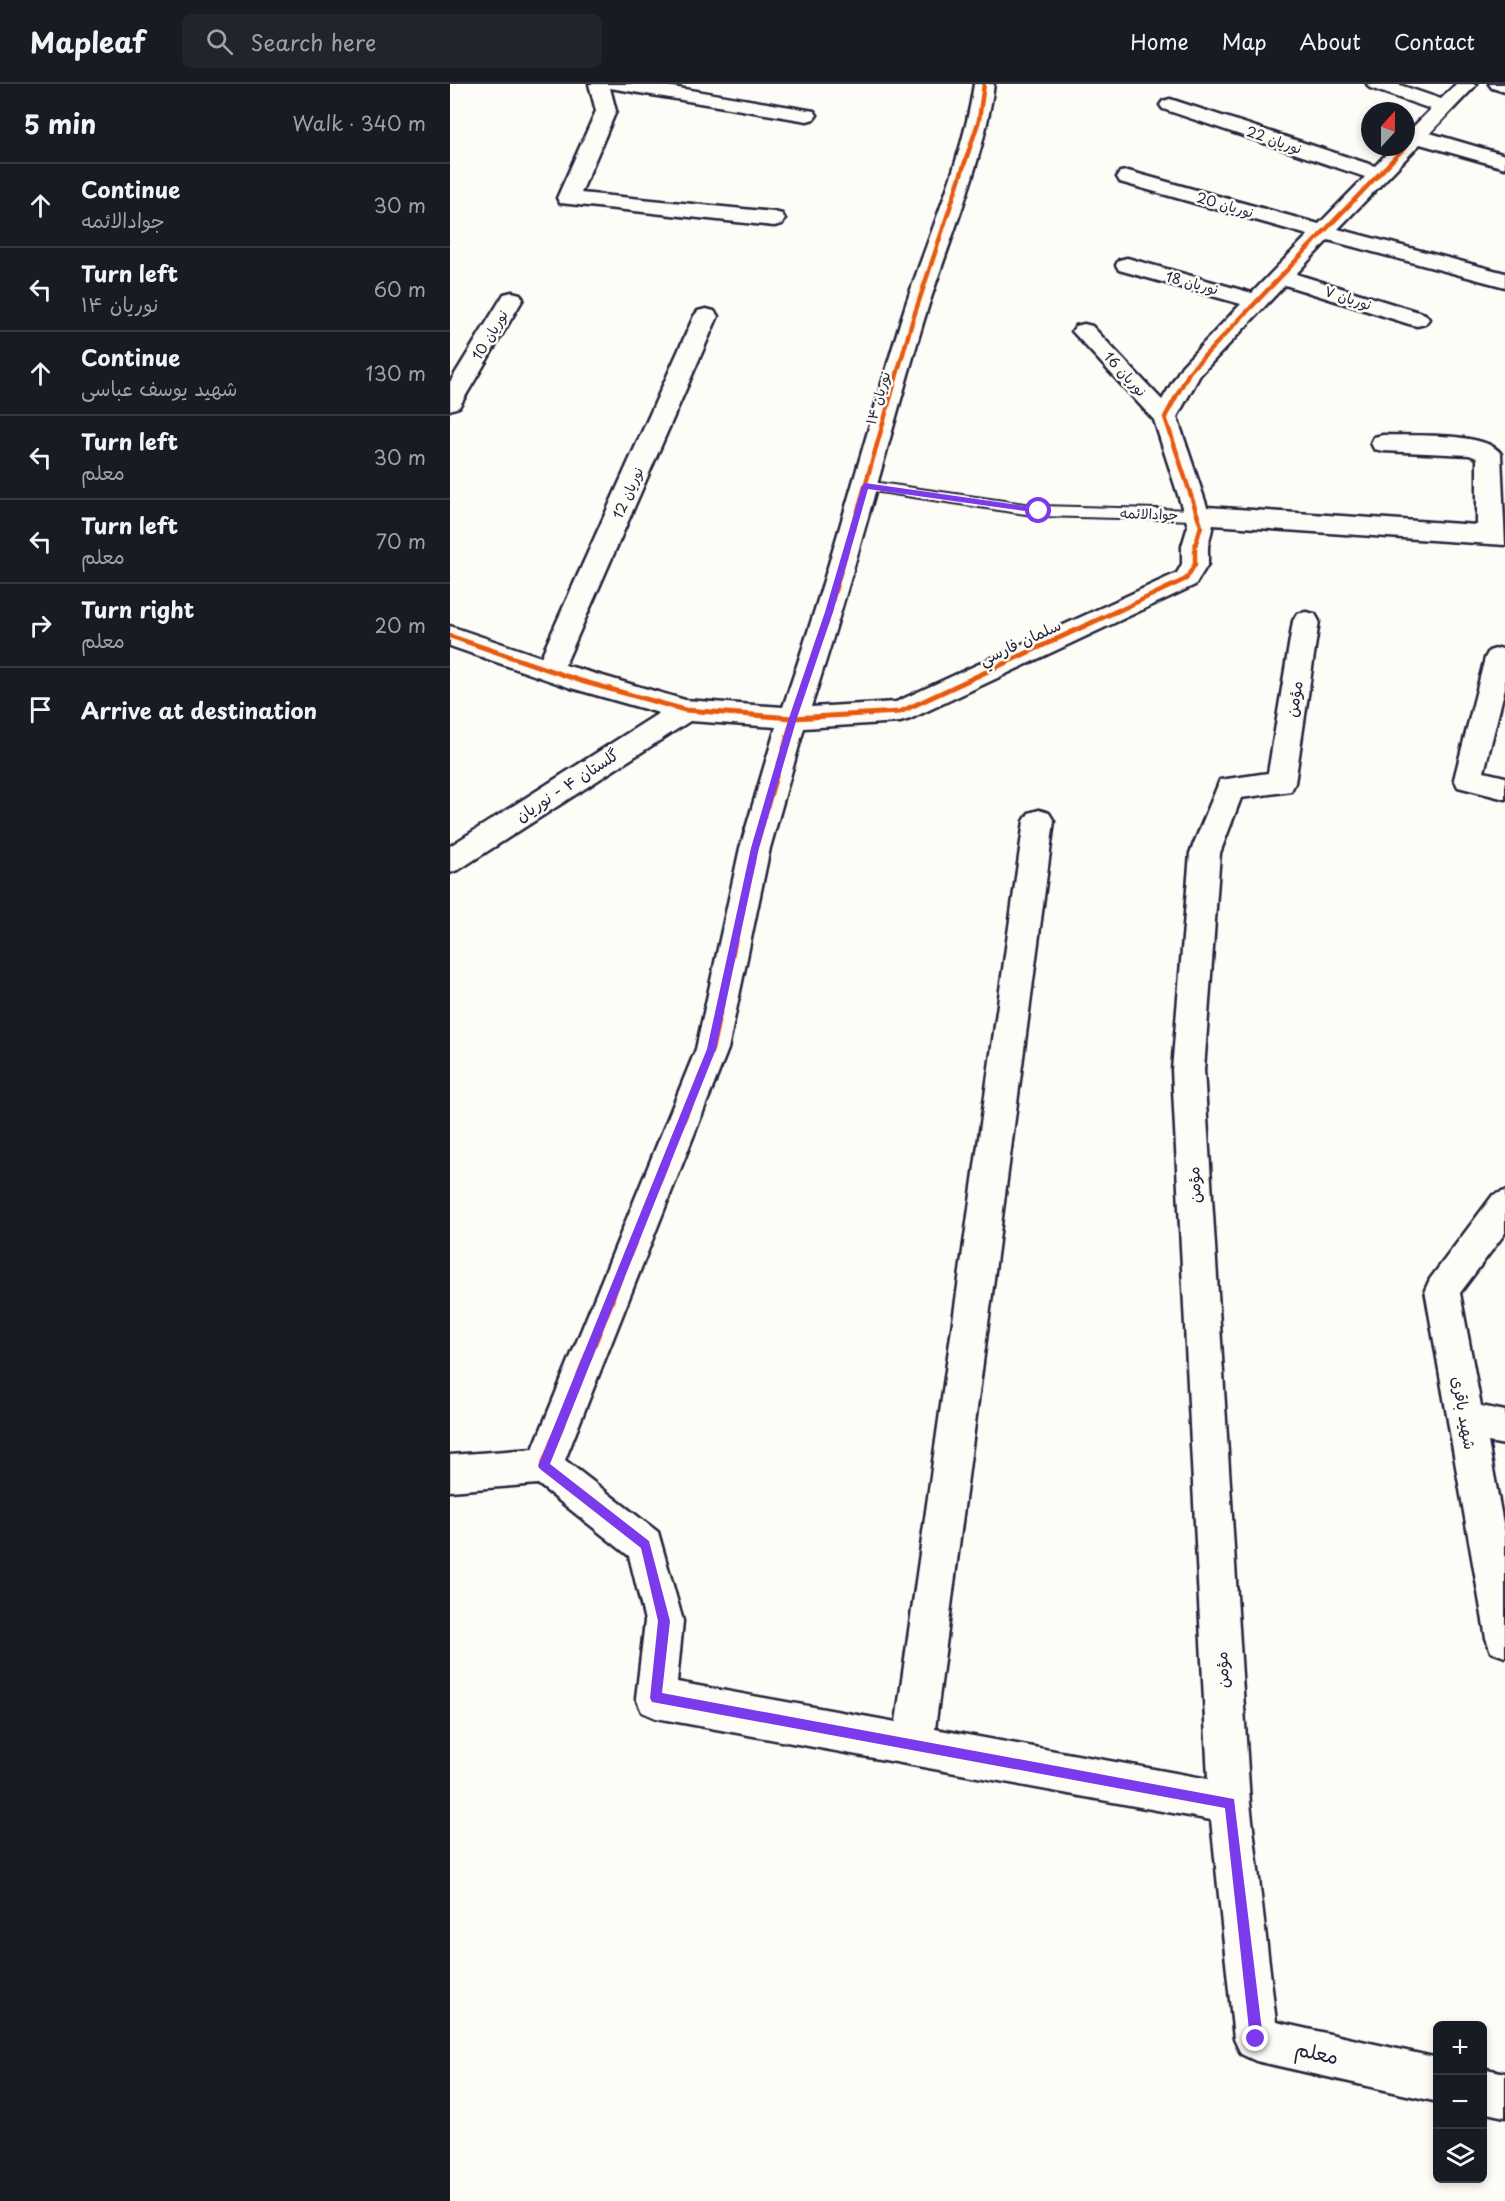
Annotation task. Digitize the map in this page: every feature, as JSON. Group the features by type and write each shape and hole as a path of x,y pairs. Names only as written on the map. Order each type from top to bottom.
{"street":[{"path":"599,84 606,111 568,198 774,219"},
{"path":"617,84 807,115"},
{"name":"نوریان ۱۴","path":"544,1466 712,1049 755,848 793,718 829,612 912,322 979,120 984,84"},
{"path":"1377,84 1445,107"},
{"path":"1415,137 1467,84"},
{"path":"1499,84 1505,86"},
{"name":"نوریان 22","path":"1170,105 1378,174"},
{"path":"1415,144 1505,162"},
{"path":"1165,417 1190,371 1396,156"},
{"name":"نوریان 20","path":"1128,177 1322,232 1505,280"},
{"name":"نوریان 18","path":"1127,265 1257,301"},
{"name":"نوریان ۷","path":"1280,276 1417,319"},
{"name":"نوریان 10","path":"450,402 512,298"},
{"name":"نوریان 12","path":"549,670 706,316"},
{"name":"نوریان 16","path":"1084,331 1165,417"},
{"name":"سلمان فارسي","path":"450,636 549,670 685,710 793,718 900,712 1186,579 1195,564 1196,546 1201,526 1165,417"},
{"path":"1383,443 1473,447 1489,454 1497,535"},
{"name":"جوادالائمه","path":"1197,515 1497,535"},
{"name":"مؤمن","path":"1230,1803 1188,1070 1205,853 1230,788 1281,783 1306,621"},
{"path":"1499,658 1468,779 1505,788"},
{"name":"گلستان ۴ - نوریان","path":"450,861 685,710"},
{"path":"913,1744 1040,821"},
{"name":"شهید باقری","path":"1505,1206 1442,1290 1505,1638"},
{"path":"1466,1421 1505,1428"},
{"path":"450,1473 544,1466 645,1545 664,1621 656,1698 1230,1803"},
{"name":"معلم","path":"1230,1803 1256,2039 1433,2079"},
{"path":"1487,2091 1505,2095"}],"lane":[{"name":"جوادالائمه","path":"865,486 1039,511 1197,515"}],"cycle path":[{"path":"544,1466 712,1049 755,848 793,718 829,612 912,322 979,120 984,84"},
{"path":"450,636 581,681 685,710 793,718 900,712 1186,579 1195,564 1195,546 1201,526 1165,417 1190,371 1396,156"}],"route":[{"path":"1039,511 865,486 829,612 793,718 755,848 712,1049 544,1466 645,1545 664,1621 656,1698 1230,1803 1256,2039"}]}
